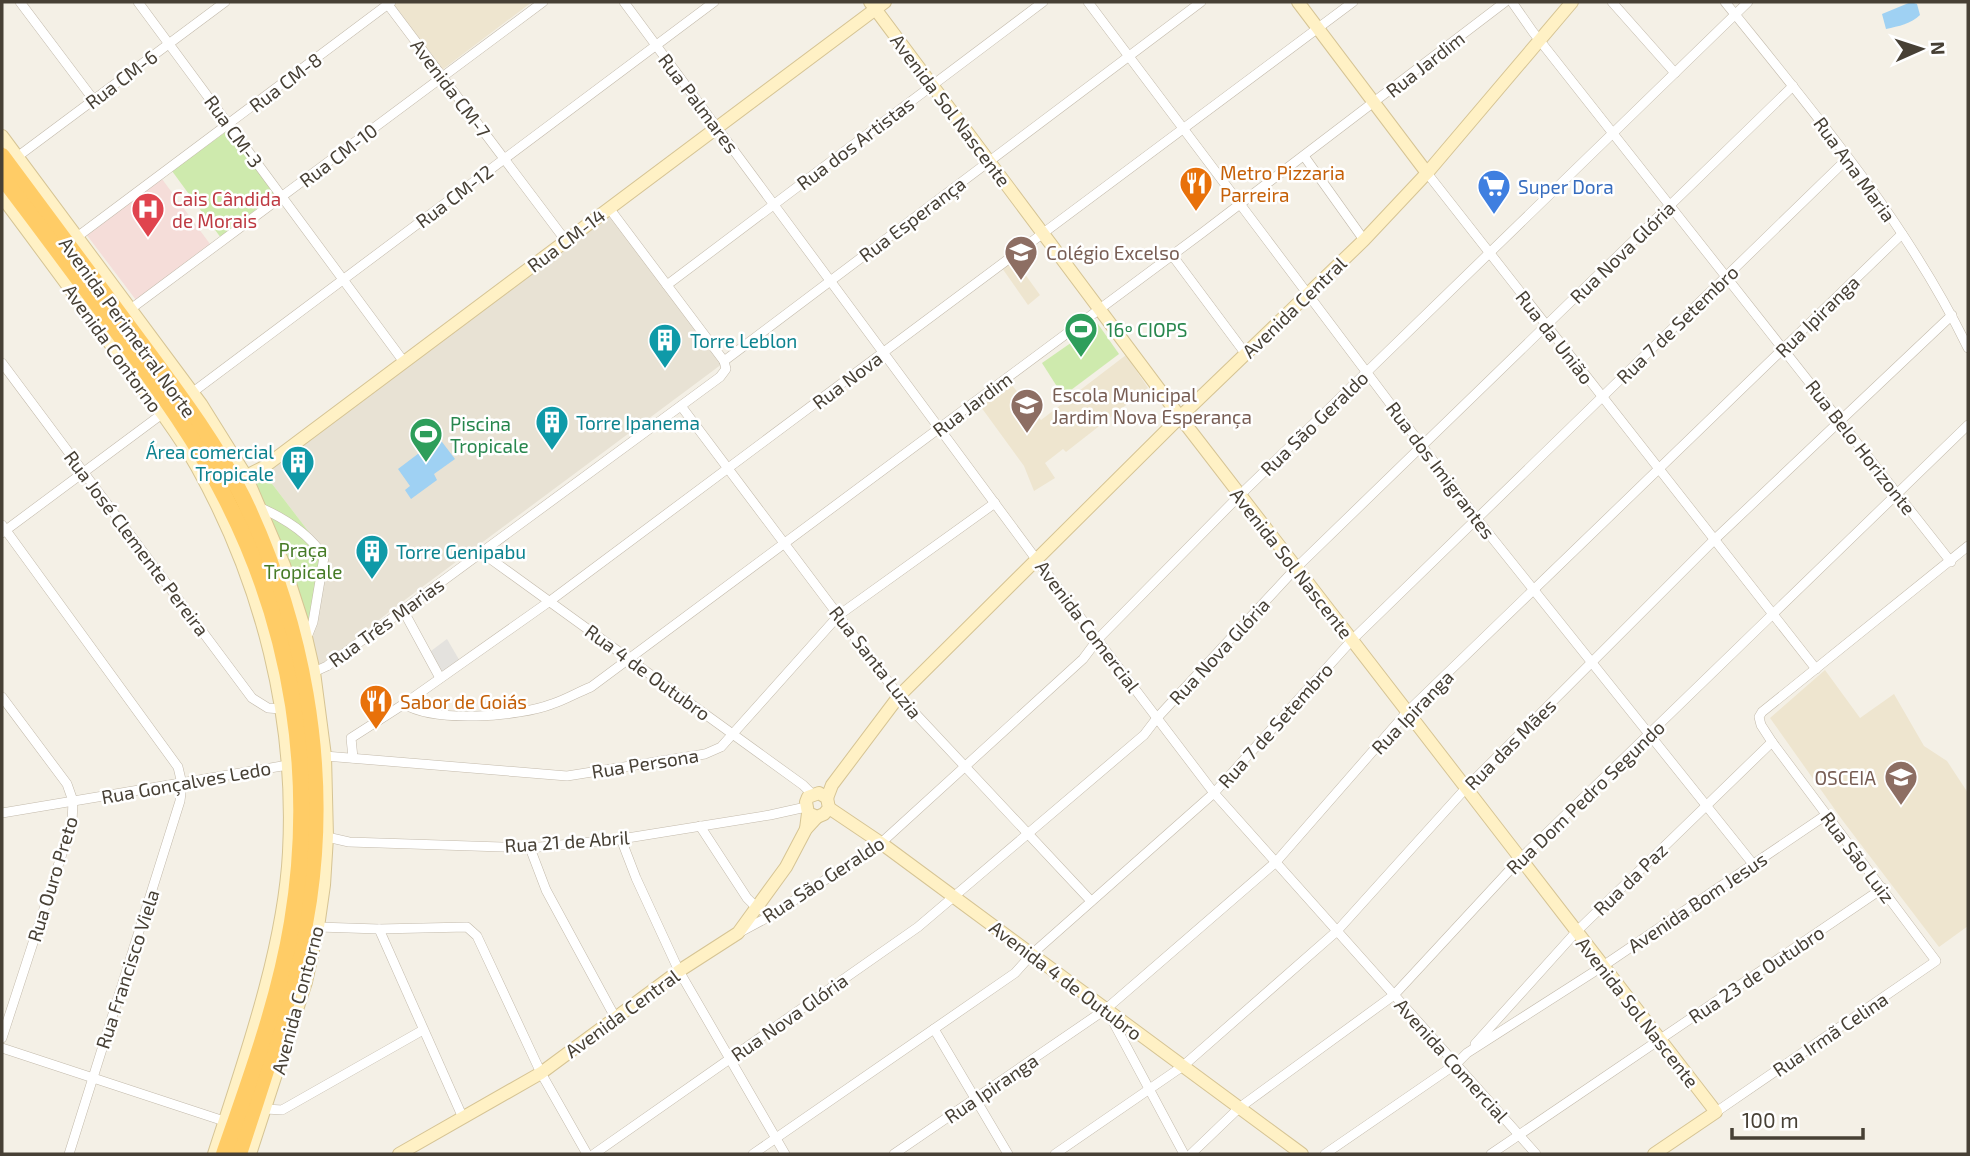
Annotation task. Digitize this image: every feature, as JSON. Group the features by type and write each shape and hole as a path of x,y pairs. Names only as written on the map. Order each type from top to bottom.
{"highway":[{"name":"Avenida Perimetral Norte","path":"10,157 242,496 279,588 292,629 306,696 314,754 314,844 309,898 289,996 239,1154"},
{"name":"Avenida Perimetral Norte","path":"2,177 177,403 254,561 269,604 292,689 300,746 302,828 297,886 283,964 224,1154"},
{"path":"218,508 244,539"},
{"path":"253,591 254,561"},
{"path":"289,854 302,828 290,794"}],"street":[{"path":"20,2 93,99"},
{"name":"Rua CM-3","path":"138,2 404,362"},
{"name":"Rua CM-6","path":"10,157 225,2"},
{"name":"Rua CM-10","path":"132,308 544,2"},
{"name":"Rua Palmares","path":"624,2 774,204"},
{"name":"Rua CM-12","path":"3,530 85,472 714,2"},
{"name":"Rua dos Artistas","path":"667,285 1043,2"},
{"name":"Rua dos Imigrantes","path":"1088,2 1477,519 1753,864"},
{"name":"Rua Esperança","path":"725,365 830,280 1201,2"},
{"name":"Rua da União","path":"1298,2 1489,253 1816,669"},
{"name":"Rua Nova","path":"353,758 351,738 550,601 1353,2"},
{"name":"Rua Jardim","path":"404,704 415,711 463,716 506,715 550,705 591,687 1100,310 1505,2"},
{"name":"Rua Belo Horizonte","path":"1512,2 1539,41 1951,562"},
{"name":"Avenida Central","path":"824,796 899,695 1180,417 1364,240 1427,173 1572,2"},
{"path":"1612,2 1675,73"},
{"name":"Rua Ana Maria","path":"1725,2 1793,86 1902,234 1952,315 1968,348"},
{"name":"Rua São Geraldo","path":"738,933 772,915 881,843 1083,659 1098,639 1240,495 1748,2"},
{"name":"Avenida CM-7","path":"388,3 566,241"},
{"name":"Rua CM-8","path":"78,237 388,3"},
{"name":"Avenida Sol Nascente","path":"876,4 932,85 1180,417 1716,1112"},
{"name":"Rua CM-14","path":"246,476 264,467 566,241 876,4"},
{"name":"Rua Nova Glória","path":"594,1154 918,927 1144,735 1296,568 1793,86"},
{"name":"Avenida Contorno","path":"2,136 10,157 78,237 132,308 177,403 196,465 218,508 253,591 270,649 288,765 289,854 275,947 214,1154"},
{"path":"1304,156 1364,240"},
{"name":"Rua 7 de Setembro","path":"753,1154 1015,973 1032,954 1214,793 1352,640 1847,159"},
{"name":"Avenida Contorno","path":"2,197 177,403 246,476 284,565 307,639 326,756 327,837 318,927 306,982 250,1154"},
{"name":"Avenida Comercial","path":"774,204 1214,793 1536,1154"},
{"path":"609,208 725,365"},
{"name":"Rua Ipiranga","path":"894,1154 1106,1009 1276,862 1407,712 1902,234"},
{"path":"1172,255 1245,354"},
{"name":"Rua das Mães","path":"1055,1154 1183,1066 1337,931 1465,788 1714,540 1952,315"},
{"name":"Rua José Clemente Pereira","path":"2,363 251,698 268,708 281,709"},
{"name":"Rua Três Marias","path":"314,672 327,666 720,377 725,365"},
{"name":"Rua Santa Luzia","path":"681,406 899,695 1091,901"},
{"name":"Rua Dom Pedro Segundo","path":"1191,1154 1239,1108 1394,995 1520,859 1968,425"},
{"name":"Rua Persona","path":"326,756 567,775 705,754 721,747 839,615 995,503"},
{"path":"259,508 291,524 316,544 324,557 313,622 307,639"},
{"path":"3,530 178,767 182,784"},
{"path":"1816,669 1968,546"},
{"name":"Rua 4 de Outubro","path":"481,552 824,796"},
{"path":"403,610 440,678"},
{"name":"Rua São Luiz","path":"1816,669 1759,717 1772,741 1936,961"},
{"name":"Rua Ouro Preto","path":"2,697 66,784 73,801 72,822 2,1038"},
{"name":"Rua da Paz","path":"1467,1053 1576,932 1772,741"},
{"name":"Rua Gonçalves Ledo","path":"2,813 288,765"},
{"name":"Rua Francisco Viela","path":"69,1154 180,801 182,784"},
{"path":"824,796 824,814 810,812 806,802 824,796"},
{"name":"Avenida 4 de Outubro","path":"824,796 881,843 1302,1154"},
{"name":"Avenida Central","path":"399,1154 541,1073 679,971 738,933 786,867 806,829 810,812"},
{"name":"Rua 21 de Abril","path":"327,837 349,842 530,848 621,839 810,812"},
{"name":"Avenida Bom Jesus","path":"1325,1154 1456,1064 1467,1053 1603,966 1826,815"},
{"path":"700,826 747,898 757,908 772,915"},
{"path":"621,839 679,971 785,1154"},
{"path":"530,848 546,890 616,1019"},
{"name":"Rua 23 de Outubro","path":"1491,1154 1883,888"},
{"path":"318,927 467,927 477,936 541,1073 587,1154"},
{"path":"379,929 463,1118"},
{"name":"Rua Irmã Celina","path":"1654,1154 1936,961"},
{"path":"1106,1009 1184,1154"},
{"path":"1496,1020 1505,1028"},
{"path":"934,1029 1008,1154"},
{"path":"266,1109 282,1110 423,1030"},
{"path":"2,1048 225,1121"}],"shaded area":[{"path":"398,2 532,2 442,70 394,5"},
{"name":"Cais Cândida de Morais","path":"162,179 210,244 136,300 86,234"},
{"path":"609,214 722,364 394,608 314,672 307,639 312,536 263,472"},
{"name":"Colégio Excelso","path":"1014,259 1040,295 1028,305 1002,268"},
{"path":"1126,355 1148,388 1066,452 1063,449 1045,463 1055,478 1034,491 1024,466 981,407 1010,383 1041,420"},
{"path":"447,639 461,663 440,678 427,654"},
{"name":"OSCEIA","path":"1825,670 1860,718 1894,694 1924,746 1947,761 1968,793 1968,926 1939,947 1843,821 1770,718"}],"green space":[{"path":"227,131 275,194 221,238 172,171"},
{"name":"16º CIOPS","path":"1098,324 1119,354 1063,396 1042,363"},
{"name":"Praça Tropicale","path":"263,472 312,536 324,557 307,639 246,476"}],"water":[{"path":"1911,2 1917,4 1920,15 1909,23 1886,29 1882,14"},
{"name":"Piscina Tropicale","path":"439,438 455,459 434,474 437,480 411,499 405,490 410,486 398,469"}],"place":[{"name":"Metro Pizzaria Parreira","path":"1196,213"},
{"name":"Super Dora","path":"1494,216"},
{"name":"Cais Cândida de Morais","path":"148,239"},
{"name":"Colégio Excelso","path":"1021,282"},
{"name":"16º CIOPS","path":"1081,359"},
{"name":"Torre Leblon","path":"665,370"},
{"name":"Escola Municipal Jardim Nova Esperança","path":"1027,435"},
{"name":"Torre Ipanema","path":"552,452"},
{"name":"Piscina Tropicale","path":"426,464"},
{"name":"Área comercial Tropicale","path":"298,492"},
{"name":"Torre Genipabu","path":"372,581"},
{"name":"Sabor de Goiás","path":"376,731"},
{"name":"OSCEIA","path":"1901,807"}]}
